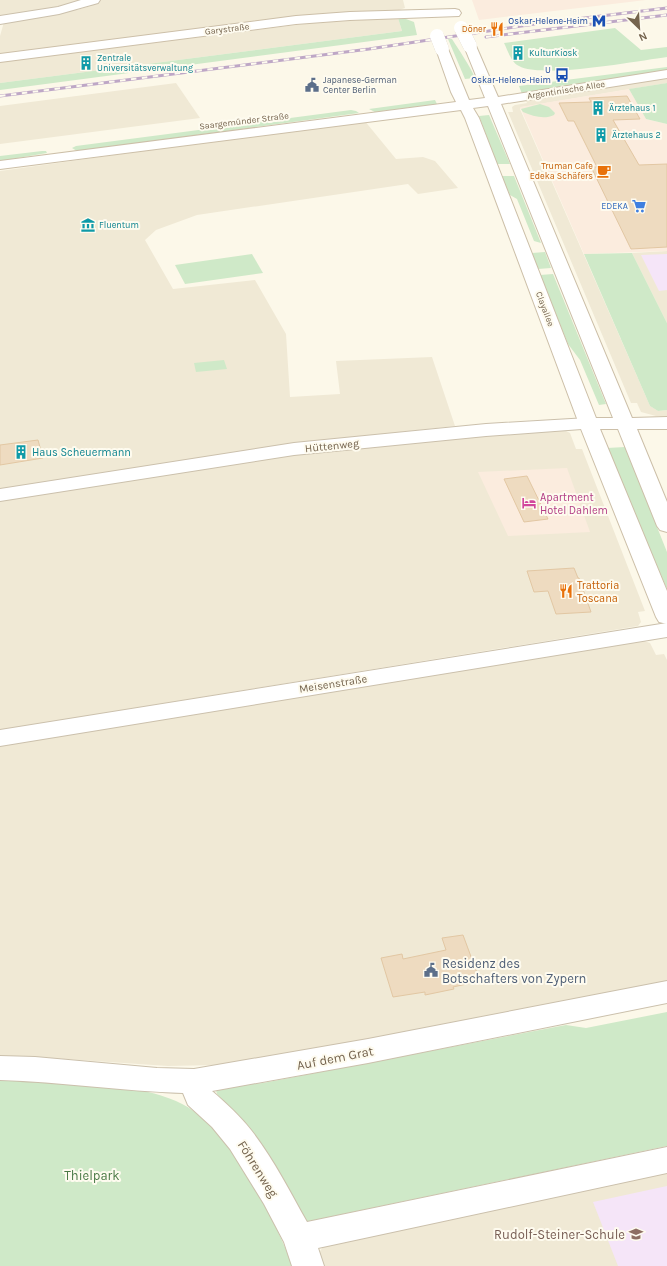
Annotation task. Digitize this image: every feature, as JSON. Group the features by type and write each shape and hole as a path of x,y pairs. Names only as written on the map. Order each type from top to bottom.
{"main road":[{"path":"0,20 59,10 94,0"},
{"name":"Clayallee","path":"424,0 461,98 474,125 588,424 667,617"},
{"path":"450,0 470,46 494,92 625,424 667,526"},
{"name":"Garystraße","path":"0,58 296,20 350,16 455,13"},
{"name":"Argentinische Allee","path":"564,78 667,65"},
{"name":"Argentinische Allee","path":"461,98 494,92 667,74"},
{"name":"Saargemünder Straße","path":"0,152 461,98"},
{"name":"Saargemünder Straße","path":"0,164 461,98"},
{"name":"Hüttenweg","path":"0,495 294,449 486,430 588,424 667,423"},
{"name":"Meisenstraße","path":"0,738 667,630"},
{"name":"Auf dem Grat","path":"0,1068 35,1069 157,1080 194,1081 273,1070 667,992"},
{"name":"Föhrenweg","path":"194,1081 198,1096 222,1118 241,1140 275,1194 304,1252"},
{"path":"304,1252 667,1160"}],"shaded area":[{"path":"0,0 86,0 70,5 0,17"},
{"path":"101,0 403,0 405,8 399,10 338,13 337,15 0,54 0,36 4,22 77,10 91,6 91,4"},
{"path":"472,0 646,0 479,20"},
{"path":"398,18 402,31 0,83 0,62 313,23"},
{"path":"667,77 667,83 522,107 520,109 650,406 658,411 667,410 667,416 656,416 641,412 637,403 631,403 508,112 513,112 512,107 527,103 526,101"},
{"path":"176,83 200,118 0,144 0,106"},
{"path":"629,89 646,119 667,124 667,251 584,254 520,107"},
{"path":"364,120 396,159 423,157 435,161 458,188 418,194 408,184 197,215 156,230 145,240 173,289 255,280 286,334 290,397 340,394 336,361 432,357 455,426 292,444 0,490 0,171"},
{"path":"667,251 667,323 632,253"},
{"path":"667,254 667,290 659,291 641,255"},
{"path":"562,429 570,433 576,449 582,449 645,611 638,612 641,622 638,626 0,730 0,498 319,451 453,437"},
{"path":"567,468 590,532 508,536 478,472"},
{"path":"641,640 650,643 656,655 664,654 667,660 667,982 267,1060 217,1065 168,1066 20,1056 0,1057 0,744"},
{"path":"667,1172 667,1266 323,1266 320,1258 320,1251 323,1247"},
{"name":"Rudolf-Steiner-Schule","path":"667,1186 667,1266 618,1266 593,1202"}],"green space":[{"path":"398,18 414,22 417,35 0,90 0,83 402,31"},
{"path":"615,28 641,50 667,47 667,57 590,68 548,71 531,70 519,66 514,62 504,43"},
{"path":"448,39 452,39 475,78 465,79"},
{"path":"667,67 667,70 522,94 519,86"},
{"path":"667,83 667,124 646,119 629,89"},
{"path":"435,100 437,104 375,112 369,109"},
{"path":"540,104 549,107 555,113 554,115 538,117 523,112 521,109"},
{"path":"351,110 359,113 77,151 72,148 76,146"},
{"path":"489,115 510,164 497,164 479,116"},
{"path":"46,151 47,153 0,161 0,156"},
{"path":"501,176 514,176 541,243 534,241 517,199 510,195"},
{"path":"545,252 551,268 538,269 532,253"},
{"path":"632,253 667,323 667,410 658,411 650,406 584,254"},
{"path":"252,254 263,273 185,284 175,265"},
{"path":"553,274 606,404 599,405 580,360 568,344 540,275"},
{"path":"224,360 227,369 196,372 194,363"},
{"path":"625,447 667,552 667,589 607,448"},
{"path":"667,1012 667,1146 305,1222 243,1121 217,1094 216,1090 220,1086 263,1083 566,1025 586,1028"},
{"name":"Thielpark","path":"54,1080 116,1086 147,1092 176,1101 196,1113 215,1130 232,1150 247,1173 273,1221 293,1266 0,1266 0,1081"}],"building":[{"path":"627,96 640,119 613,120 639,165 667,164 667,247 631,249 591,167 597,167 574,121 568,121 559,103 591,102 589,98"},
{"name":"Haus Scheuermann","path":"38,440 43,458 0,465 0,445"},
{"name":"Apartment Hotel Dahlem","path":"527,476 548,519 524,522 504,479"},
{"name":"Trattoria Toscana","path":"574,568 591,612 556,614 548,591 534,592 527,571"},
{"name":"Residenz des Botschafters von Zypern","path":"463,935 480,981 453,987 454,989 425,995 425,992 393,997 381,958 402,954 403,959 446,950 442,938"}],"railway":[{"path":"0,96 369,49 535,24 667,8"},
{"path":"486,37 667,15"}],"place":[{"name":"Oskar-Helene-Heim","path":"599,21"},
{"name":"Döner","path":"497,29"},
{"name":"KulturKiosk","path":"518,53"},
{"name":"Zentrale Universitätsverwaltung","path":"86,63"},
{"name":"U Oskar-Helene-Heim","path":"562,75"},
{"name":"Japanese-German Center Berlin","path":"312,85"},
{"name":"Ärztehaus 1","path":"598,108"},
{"name":"Ärztehaus 2","path":"601,135"},
{"name":"Truman Cafe Edeka Schäfers","path":"604,171"},
{"name":"EDEKA","path":"639,206"},
{"name":"Fluentum","path":"88,225"},
{"name":"Haus Scheuermann","path":"21,452"},
{"name":"Apartment Hotel Dahlem","path":"529,503"},
{"name":"Trattoria Toscana","path":"566,591"},
{"name":"Residenz des Botschafters von Zypern","path":"431,970"},
{"name":"Rudolf-Steiner-Schule","path":"636,1234"}]}
